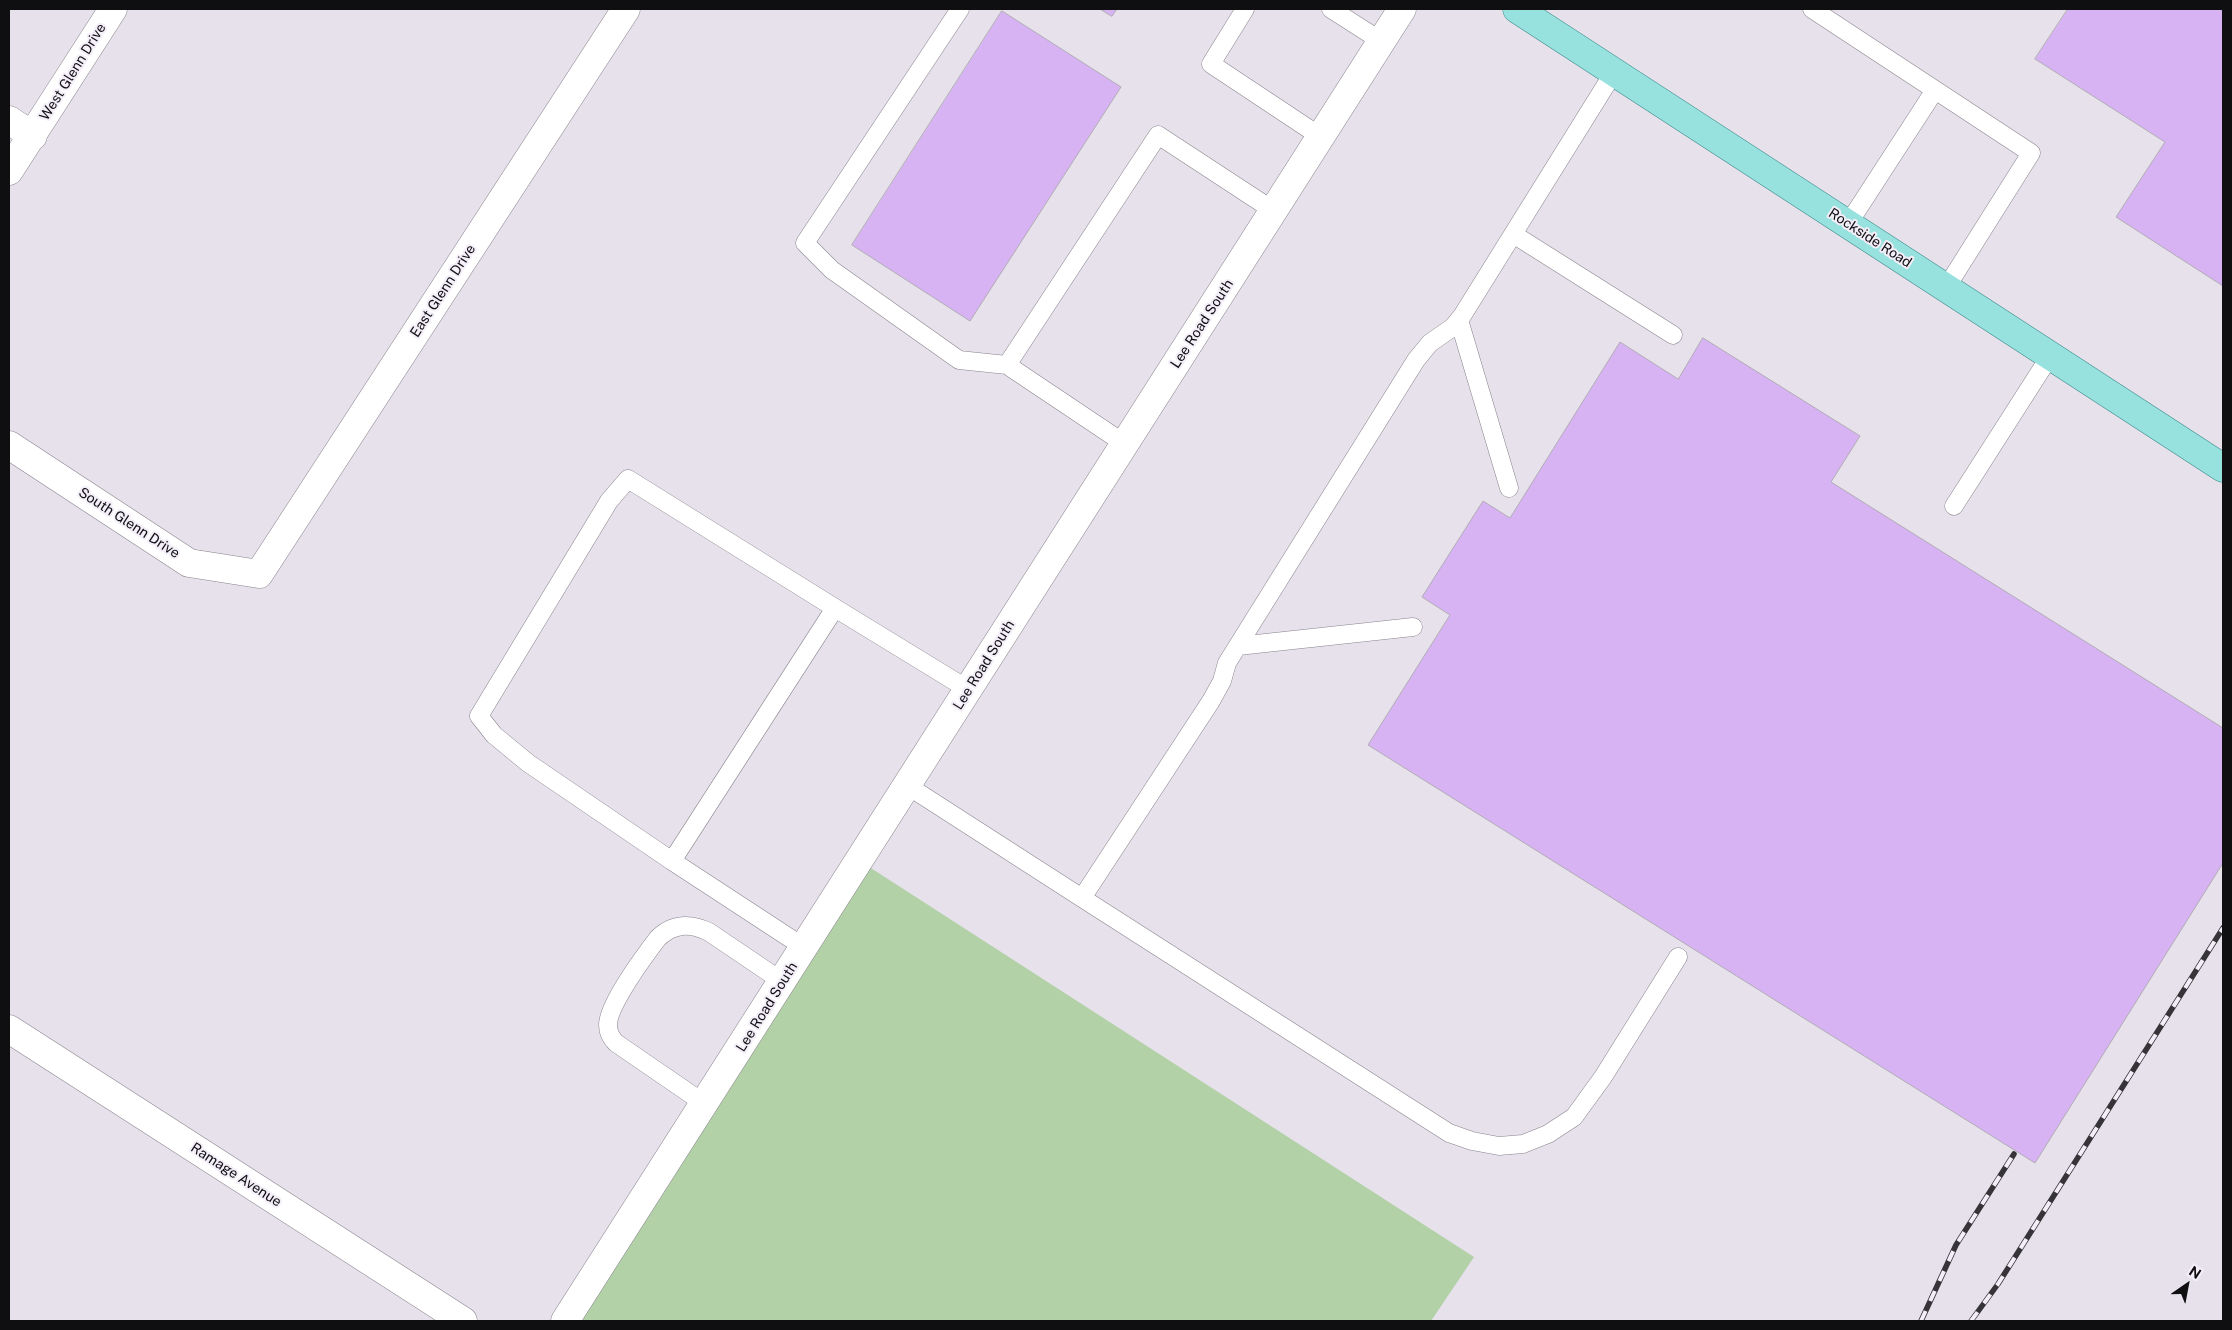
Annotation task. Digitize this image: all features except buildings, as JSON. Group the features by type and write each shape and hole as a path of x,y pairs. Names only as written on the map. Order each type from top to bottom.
{"main road":[{"name":"Rockside Road","path":"1517,9 2223,468"}],"street":[{"name":"West Glenn Drive","path":"33,136 113,9"},
{"name":"East Glenn Drive","path":"259,574 626,9"},
{"name":"Lee Road South","path":"566,1321 1402,9"},
{"path":"9,120 33,136 9,171"},
{"name":"South Glenn Drive","path":"9,445 189,563 259,574"},
{"name":"Ramage Avenue","path":"9,1029 463,1321"}],"lane":[{"path":"960,9 805,243 832,270 959,360 1006,365 1125,444"},
{"path":"1246,9 1211,64 1321,137"},
{"path":"1331,9 1381,41"},
{"path":"1812,9 2031,153 1946,288"},
{"path":"1082,898 1211,701 1222,681 1227,663 1416,360 1430,344 1453,327 1459,320 1614,72"},
{"path":"1848,224 1935,90"},
{"path":"1006,365 1158,135 1274,211"},
{"path":"1513,234 1673,335"},
{"path":"1459,320 1509,488"},
{"path":"1954,506 2050,356"},
{"path":"805,948 672,861 528,763 494,735 479,716 609,501 628,479 969,690"},
{"path":"672,861 835,608"},
{"path":"1238,646 1413,627"},
{"path":"908,786 1449,1133 1472,1141 1499,1146 1523,1144 1548,1134 1574,1117 1603,1077 1678,957"},
{"path":"705,1104 612,1038 608,1023 611,1012 621,994 658,938 665,931 678,926 691,926 709,932 783,982"}],"green space":[{"path":"860,861 1474,1257 1431,1321 565,1321"}],"railway":[{"path":"1971,1321 1998,1284 2223,928"},
{"path":"1921,1321 1956,1245 2014,1154"}]}
